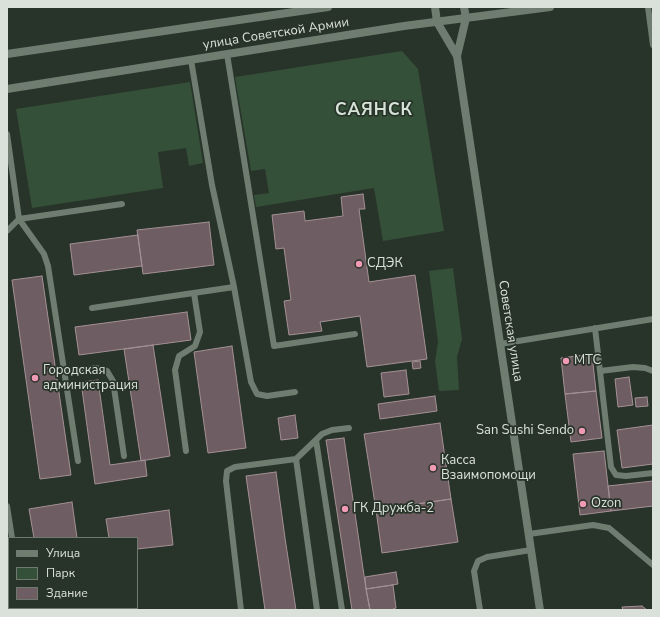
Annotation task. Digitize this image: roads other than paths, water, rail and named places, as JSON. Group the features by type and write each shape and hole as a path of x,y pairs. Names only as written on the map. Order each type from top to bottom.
{"street":[{"name":"улица Советской Армии","path":"7,54 328,7"},
{"name":"Советская улица","path":"435,7 437,22 457,56"},
{"name":"Советская улица","path":"464,7 466,18 457,56 540,610"},
{"name":"улица Советской Армии","path":"7,89 437,22 550,7"}],"lane":[{"path":"648,7 653,45"},
{"path":"227,54 274,346 355,334"},
{"path":"191,60 212,185 234,287 251,382 257,394 267,396 296,392"},
{"path":"7,134 19,219 44,254 48,266 78,461"},
{"path":"7,231 19,219 122,204"},
{"path":"92,308 234,287"},
{"path":"186,452 175,370 179,356 195,346 200,332 194,293"},
{"path":"500,344 653,319"},
{"path":"595,328 611,467 616,476 653,473"},
{"path":"600,371 633,367 645,368 653,371"},
{"path":"64,372 96,368 106,371 113,381 124,456"},
{"path":"241,610 226,481 227,471 235,467 296,458 322,434 332,430 349,428"},
{"path":"316,440 342,610"},
{"path":"296,458 317,610"},
{"path":"7,506 12,537"},
{"path":"529,534 592,525 609,528 653,565"},
{"path":"480,610 474,572 478,562 487,557 531,550"}],"place":[{"name":"СДЭК","path":"359,264"},
{"name":"МТС","path":"566,361"},
{"name":"Городская администрация","path":"35,378"},
{"name":"San Sushi Sendo","path":"582,431"},
{"name":"Касса Взаимопомощи","path":"433,468"},
{"name":"Ozon","path":"583,504"},
{"name":"ГК Дружба-2","path":"345,509"}],"district":[{"name":"САЯНСК","path":"374,111"}]}
